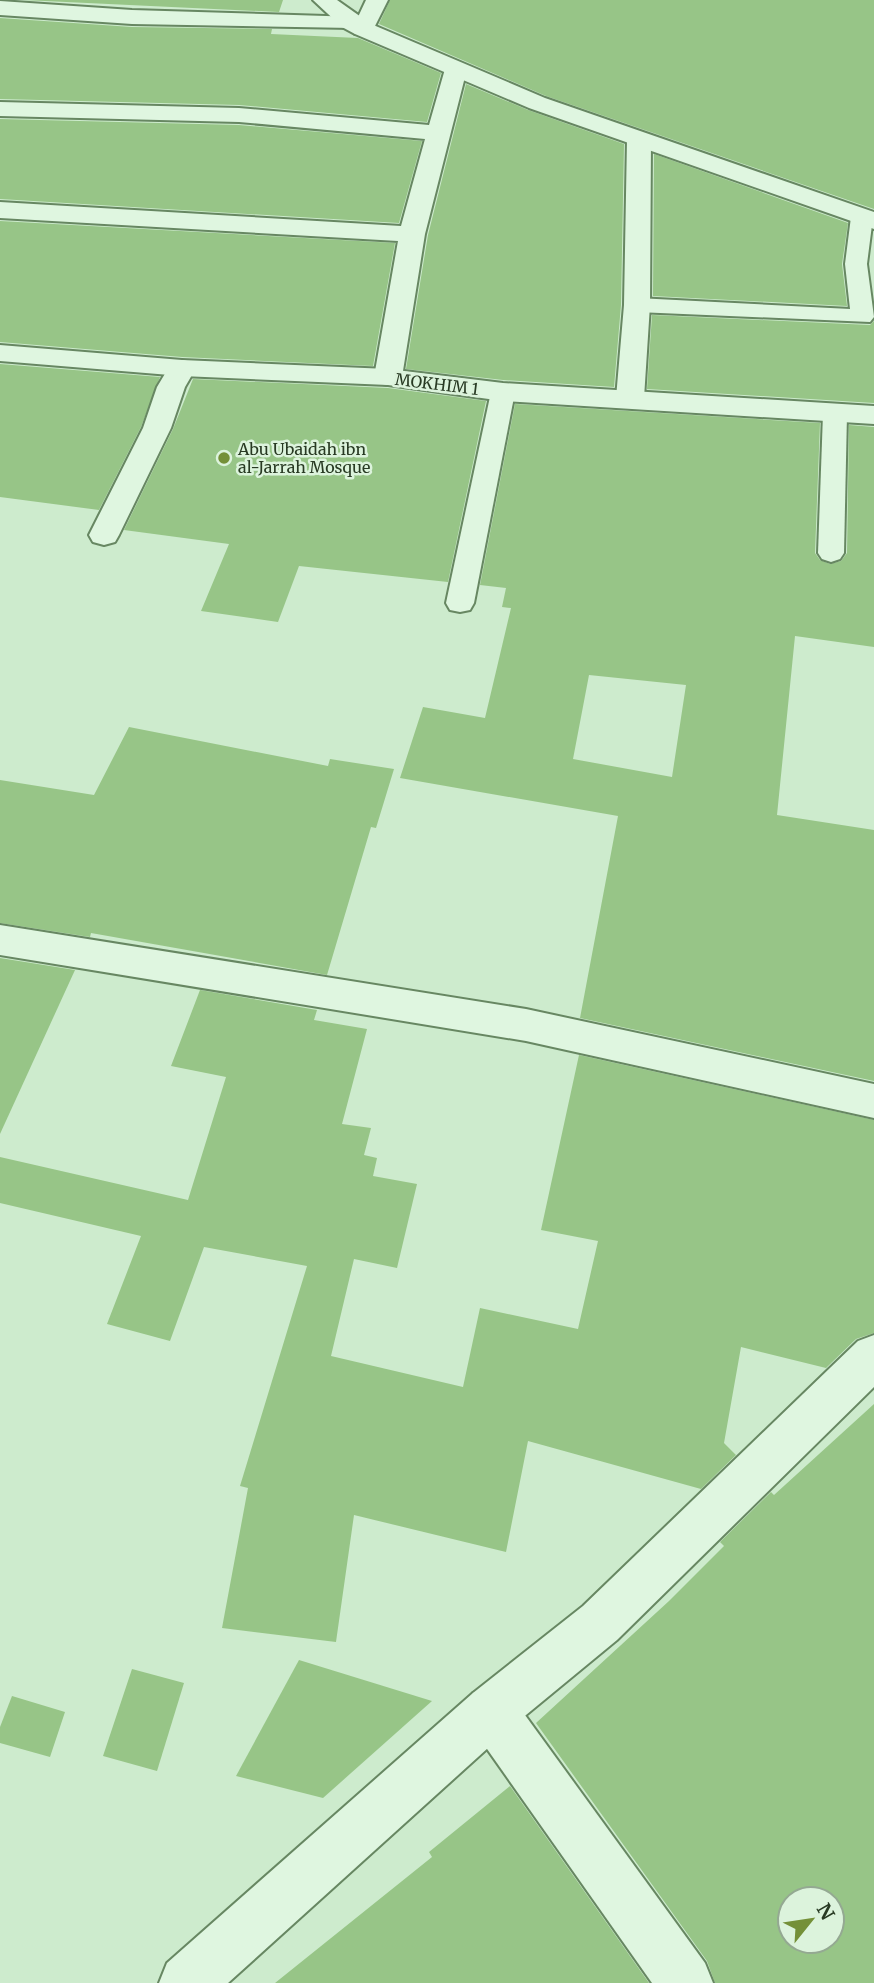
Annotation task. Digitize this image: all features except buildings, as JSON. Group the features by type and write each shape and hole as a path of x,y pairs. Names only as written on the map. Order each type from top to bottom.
{"street":[{"path":"324,0 357,26 456,69 639,140 868,219"},
{"path":"357,26 377,0"},
{"path":"0,8 132,18 357,26"},
{"path":"388,377 412,234 456,69"},
{"path":"0,108 239,115 437,133"},
{"path":"630,398 637,305 639,140"},
{"path":"0,210 412,234"},
{"name":"MOKHIM 1","path":"0,353 182,368 388,377 503,392 874,415"},
{"path":"104,535 157,428 171,387 182,368"},
{"path":"0,940 526,1025 874,1101"},
{"path":"187,1983 491,1711 600,1623 874,1356"},
{"path":"491,1711 685,1983"}],"lane":[{"path":"637,305 862,317 856,264 868,219"},
{"path":"460,603 503,392"},
{"path":"831,553 835,414"}],"place":[{"name":"Abu Ubaidah ibn al-Jarrah Mosque","path":"224,458"}]}
